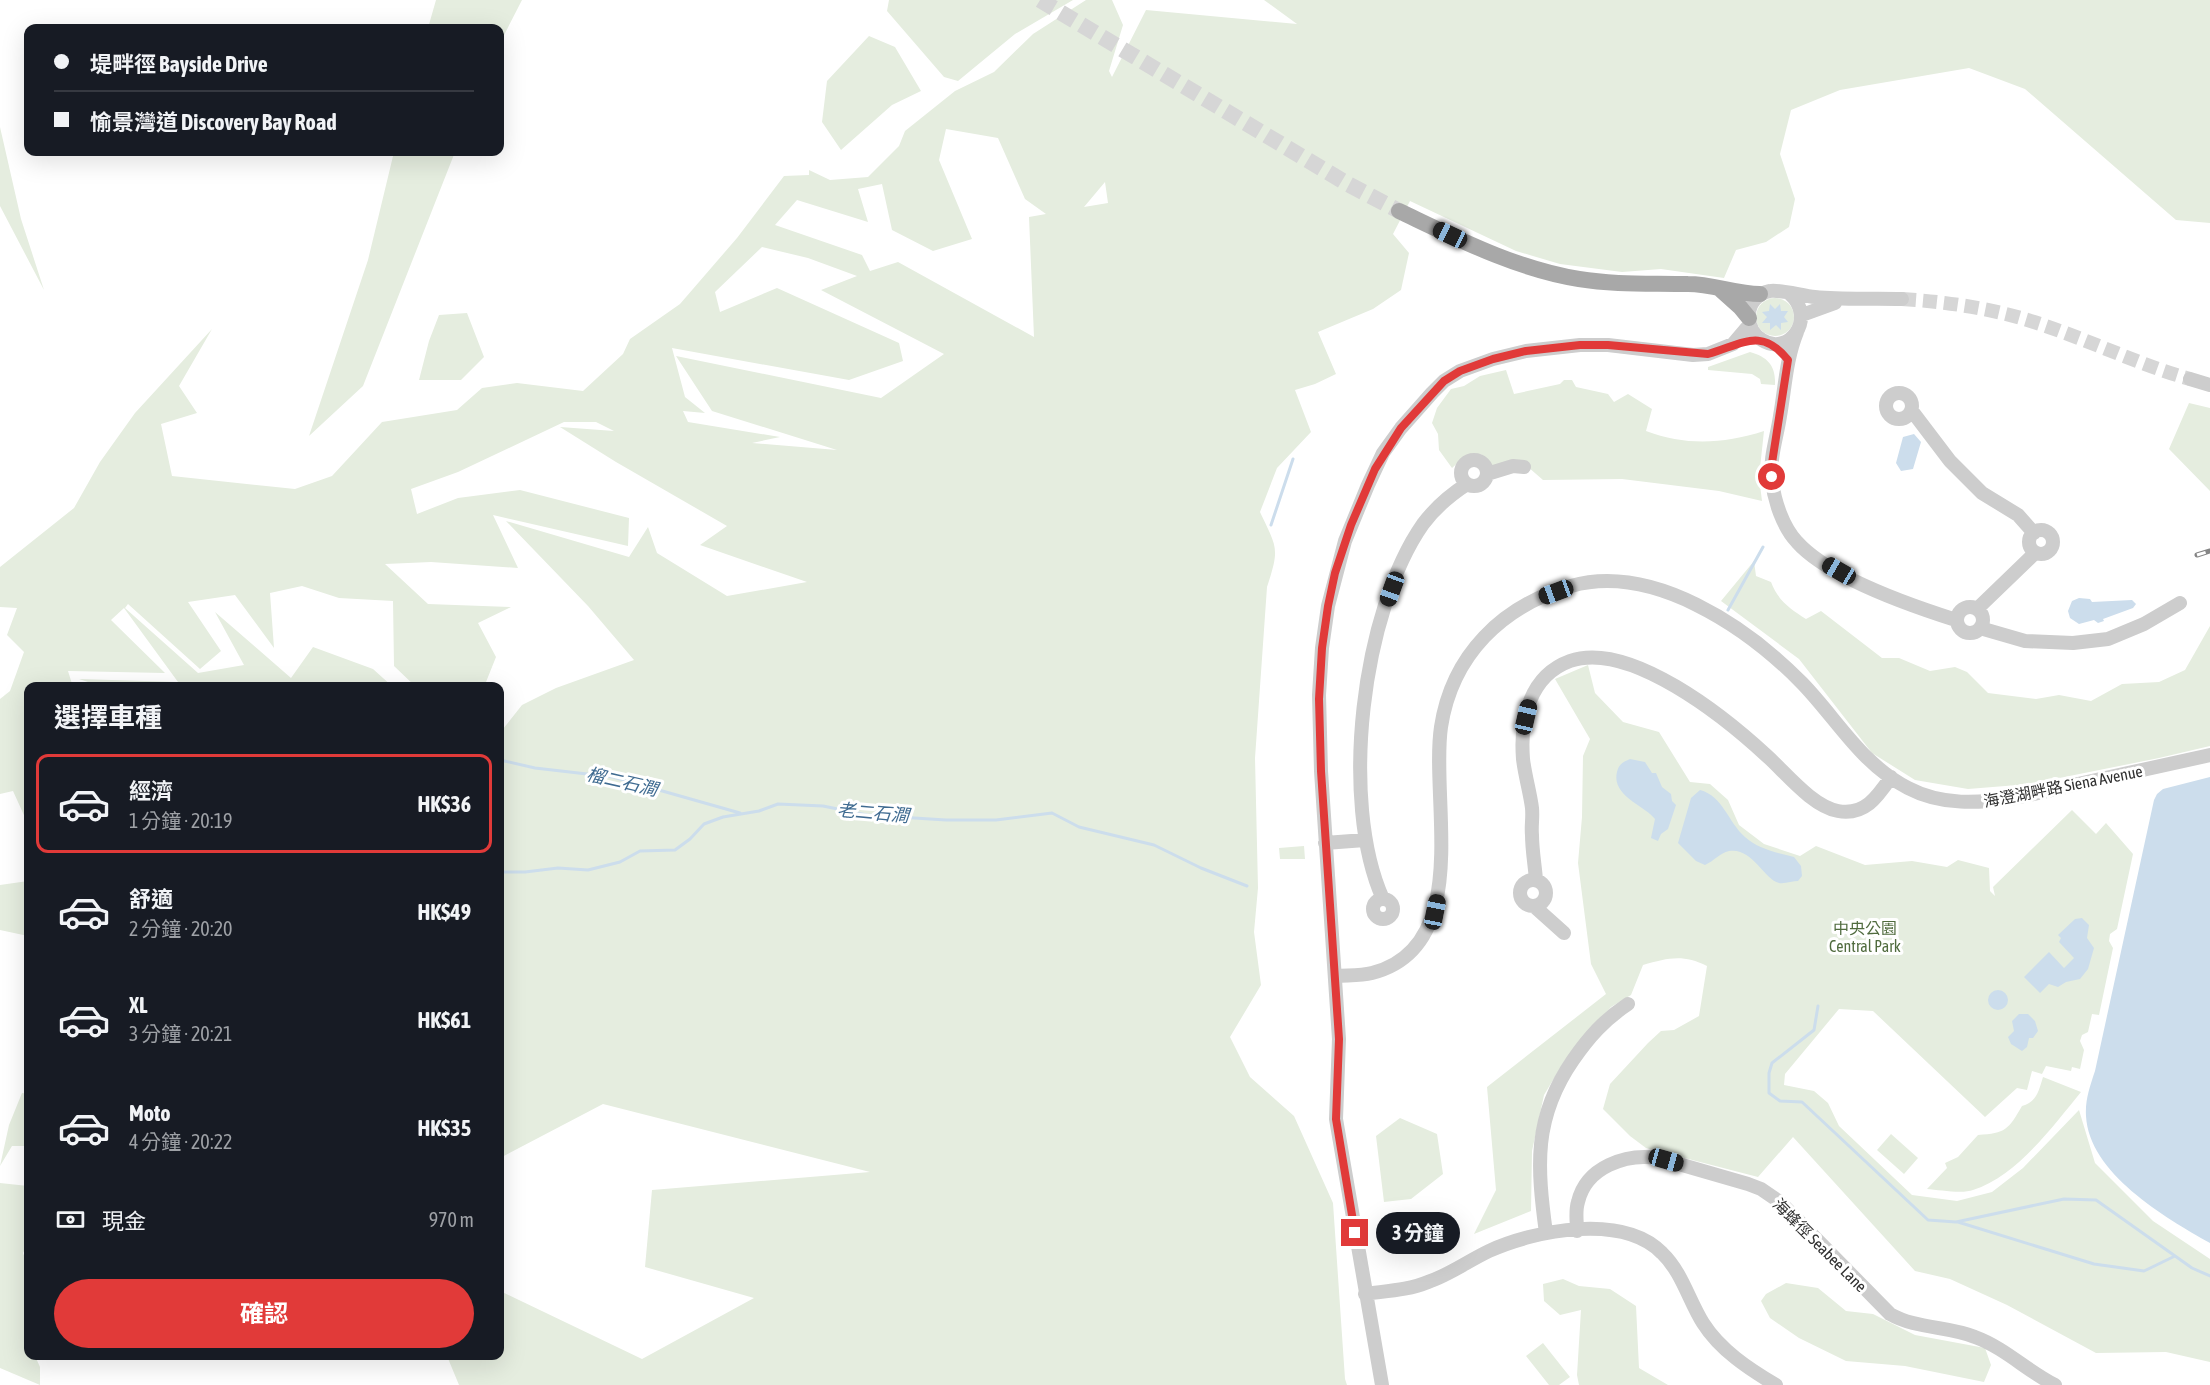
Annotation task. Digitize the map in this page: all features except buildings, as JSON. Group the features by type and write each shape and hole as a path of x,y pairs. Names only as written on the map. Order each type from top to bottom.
{"main road":[{"path":"1399,211 1511,260 1559,275 1628,284 1688,284 1760,294"},
{"path":"1720,290 1740,307 1749,321"}],"street":[{"path":"1788,360 1756,335 1749,321 1750,306 1760,294 1775,290 1818,298 1902,299"},
{"path":"1790,294 1800,306 1802,315 1788,360 1772,463 1777,503 1788,530 1798,543 1815,558 1857,582 1930,612 1956,620"},
{"path":"1802,315 1824,306 1860,298"},
{"path":"1382,1385 1336,1119 1339,1062 1336,976 1325,843 1319,695 1328,606 1345,541 1383,453 1401,428 1444,381 1460,371 1493,359 1526,351 1580,345 1608,345 1708,354 1732,344 1749,321"},
{"path":"1732,344 1783,342 1797,332"},
{"path":"2190,379 2210,385"},
{"path":"1912,411 1950,461 1982,493 2018,515 2034,533"},
{"path":"1467,484 1461,473 1463,465 1470,460 1482,463 1487,474"},
{"path":"1383,899 1374,876 1365,840 1360,782 1361,724 1378,633 1397,575 1414,539 1437,508 1467,484 1479,484 1487,474 1513,466 1524,467"},
{"path":"2035,553 2029,543 2034,533 2041,530 2048,533 2053,543 2047,553 2035,553 1977,609 1965,608 1958,614 1956,620 1959,627 1965,632 1973,632 1980,628 2025,641 2073,643 2108,639 2144,624 2180,603"},
{"name":"海澄湖畔路 Siena Avenue","path":"1336,976 1375,972 1400,960 1423,936 1435,912 1439,891 1440,740 1446,704 1458,674 1469,655 1510,613 1536,599 1572,586 1593,583 1629,584 1667,592 1713,614 1761,645 1779,661 1803,684 1857,749 1880,770 1908,788 1930,797 1951,802 1982,802 2073,786 2210,754"},
{"path":"1977,609 1982,616 1980,628"},
{"path":"1535,907 1542,903 1546,896 1543,885 1536,880 1531,833 1532,808 1523,759 1526,717 1533,690 1541,680 1551,671 1576,659 1607,659 1666,681 1738,730 1805,792 1830,808 1852,811 1866,807 1877,798 1891,777"},
{"path":"1325,843 1365,840"},
{"path":"1536,880 1524,883 1519,895 1523,902 1535,907 1564,933"},
{"path":"1546,1233 1539,1181 1543,1131 1550,1101 1558,1082 1586,1040 1597,1028 1628,1004"},
{"name":"海蜂徑 Seabee Lane","path":"1577,1230 1577,1207 1583,1190 1598,1173 1621,1160 1643,1157 1658,1158 1748,1184 1761,1189 1780,1202 1890,1314 1904,1322 1976,1337 2004,1351 2055,1385"},
{"path":"1365,1294 1427,1283 1490,1251 1546,1233 1577,1230 1620,1231 1653,1244 1672,1264 1709,1332 1739,1360 1776,1385"}],"green space":[{"path":"436,0 522,0 504,35 504,24 429,24"},
{"path":"889,0 1073,0 1015,34 958,81 944,77 887,11"},
{"path":"1086,0 1112,0 1123,25 1109,71 1112,77 1146,10 1297,24 1264,0 2210,0 2210,223 2176,220 2025,89 1969,68 1840,90 1791,110 1780,154 1795,199 1789,227 1766,242 1736,250 1724,278 1661,269 1622,272 1560,264 1516,251 1410,201 1393,234 1409,253 1401,290 1373,309 1318,332 1336,374 1295,390 1311,432 1277,468 1260,512 1275,548 1274,564 1267,587 1255,758 1258,888 1254,932 1261,985 1230,1037 1250,1077 1294,1116 1333,1203 1347,1385 459,1385 449,1360 504,1360 504,1293 642,1359 754,1298 645,1267 652,1190 870,1172 603,1104 504,1156 504,728 522,705 556,688 634,660 588,606 506,521 629,557 648,527 657,553 727,596 807,582 700,545 727,526 560,427 614,431 596,422 564,422 458,472 411,489 417,514 458,498 520,490 629,518 628,546 493,515 518,568 431,562 385,564 428,604 511,607 478,623 496,657 486,682 411,682 394,666 393,601 339,598 302,586 270,593 274,648 235,595 188,602 221,651 200,669 128,604 125,608 198,673 244,665 215,612 291,678 313,647 373,669 387,682 178,682 124,608 111,620 165,673 68,671 71,682 24,682 24,815 13,791 0,794 0,699 10,691 24,652 7,635 17,608 0,607 0,567 74,508 100,462 135,413 212,329 179,386 197,413 161,424 172,476 295,489 332,476 382,422 457,410 482,388 517,383 583,391 623,354 630,339 680,304 737,238 784,176 809,175 809,170 830,180 868,177 899,146 905,131 955,91 994,72 1033,34","holes":["946,129 998,138 1025,199 1046,214 1029,217 1034,337 898,262 870,271 862,255 775,225 797,200 868,222 858,189 882,184 892,230 933,251 972,239 939,160","1105,182 1108,203 1084,207","762,247 808,258 857,276 821,290 944,354 881,398 676,356 712,411 837,450 752,443 780,437 688,422 683,411 705,413 685,397 672,348 849,380 903,361 899,343 777,288 720,312 715,292"]},
{"path":"869,36 895,47 921,91 892,105 841,150 822,122 827,81"},
{"path":"0,127 21,219 44,290 0,206"},
{"path":"393,156 453,156 363,386 309,436 368,260"},
{"path":"1775,298 1789,303 1794,317 1789,331 1775,336 1761,331 1756,317 1761,303"},
{"path":"467,313 484,357 461,380 419,380 429,341 439,315"},
{"path":"1750,352 1770,363 1775,385 1761,384 1760,379 1752,374 1708,370 1708,367"},
{"path":"1506,370 1514,394 1560,384 1564,380 1572,380 1576,387 1608,394 1614,402 1628,394 1652,409 1646,431 1661,436 1705,442 1734,439 1764,431 1759,477 1762,501 1719,491 1622,479 1543,480 1521,461 1490,467 1481,454 1462,459 1452,468 1439,450 1438,434 1432,423 1437,408 1451,389 1464,386 1480,376"},
{"path":"2189,403 2210,408 2210,491 2169,449"},
{"path":"1754,561 1756,576 1771,582 1781,599 1806,619 1821,611 1882,658 1899,658 1930,671 1955,667 1967,672 1988,693 2036,699 2059,695 2091,701 2122,684 2159,682 2185,670 2210,626 2210,746 2030,784 1968,789 1915,780 1872,753 1799,659 1721,601"},
{"name":"中央公園 Central Park","path":"1588,665 1595,693 1623,722 1659,732 1690,782 1710,784 1728,800 1739,825 1764,844 1800,856 1816,846 1865,865 1912,861 1947,867 1958,860 1989,868 1990,891 1995,896 1993,887 2072,810 2096,834 2106,823 2133,854 2117,929 2110,934 2109,941 2113,948 2099,1015 2092,1014 2088,1032 2082,1035 2080,1041 2084,1050 2080,1069 2072,1067 2071,1071 2046,1066 2042,1074 2032,1071 2027,1090 2017,1088 1985,1117 1873,1011 1839,1009 1785,1074 1784,1085 1814,1091 1828,1103 1839,1126 1912,1195 1957,1201 1992,1192 2023,1168 2079,1110 2095,1163 2153,1221 2210,1259 2210,1362 2166,1352 2096,1353 2007,1305 1950,1279 1915,1271 1793,1137 1758,1177 1646,1148 1630,1136 1603,1109 1610,1084 1661,1031 1674,1030 1699,1016 1707,966 1690,960 1668,959 1643,965 1631,995 1611,1007 1565,1060 1544,1095 1532,1151 1531,1211 1474,1234 1496,1190 1487,1087 1606,994 1591,964 1578,863 1582,817 1583,756 1590,739 1555,679"},
{"path":"79,679 178,682 88,682"},
{"path":"1304,846 1305,859 1280,859 1279,848"},
{"path":"24,882 24,935 0,930 0,885"},
{"path":"2043,1077 2081,1092 2019,1162 2005,1174 1973,1190 1957,1192 1927,1189 1947,1168 1945,1163 1958,1157 1978,1135 2005,1129 2022,1106 2034,1098 2039,1091"},
{"path":"22,1093 24,1093 24,1146 12,1146 0,1166 9,1125"},
{"path":"1400,1118 1437,1134 1443,1174 1411,1199 1384,1202 1376,1136"},
{"path":"1891,1134 1918,1158 1904,1174 1877,1150"},
{"path":"0,1183 24,1186 24,1360 37,1360 40,1367 40,1385 0,1368"},
{"path":"1563,1279 1579,1286 1610,1289 1636,1306 1639,1368 1668,1385 1579,1385 1577,1375 1581,1310 1560,1315 1544,1301 1543,1284"},
{"path":"1786,1283 1818,1288 1846,1311 1873,1314 1915,1335 1985,1348 1991,1365 1984,1382 1905,1366 1846,1361 1799,1338 1770,1318 1761,1301 1766,1294"},
{"path":"1543,1343 1570,1377 1559,1385 1549,1385 1526,1356"}],"water":[{"path":"1770,304 1775,309 1780,304 1781,311 1788,311 1784,317 1788,322 1781,323 1781,330 1776,325 1770,330 1770,323 1762,323 1767,317 1762,312 1769,311"},
{"path":"1914,434 1921,442 1913,469 1901,471 1896,463 1903,437"},
{"path":"2079,598 2090,599 2092,602 2132,600 2136,604 2133,608 2103,619 2104,621 2098,623 2094,620 2079,624 2070,618 2068,611 2072,601"},
{"path":"1630,759 1645,762 1652,773 1656,773 1662,787 1671,794 1672,801 1676,805 1668,829 1661,834 1658,841 1651,838 1655,819 1630,800 1619,788 1617,772 1623,762"},
{"path":"2210,777 2210,1243 2151,1206 2114,1174 2100,1156 2090,1137 2086,1110 2154,800 2163,789"},
{"path":"1700,790 1708,793 1720,804 1739,831 1750,841 1768,850 1794,857 1801,866 1802,876 1798,881 1779,883 1768,876 1751,858 1737,851 1726,852 1705,865 1696,861 1678,843 1691,798"},
{"path":"2082,918 2089,925 2087,938 2094,948 2088,969 2080,979 2066,982 2058,987 2049,984 2040,993 2024,977 2049,952 2064,968 2074,958 2059,942 2061,938 2058,935 2075,919"},
{"path":"1998,990 2005,993 2008,1000 2005,1007 1998,1010 1991,1007 1988,1000 1991,993"},
{"path":"2019,1014 2028,1014 2035,1021 2038,1031 2033,1038 2029,1038 2027,1047 2022,1051 2011,1044 2008,1037 2014,1031 2012,1021"}],"waterway":[{"path":"1271,525 1293,459"},
{"path":"1728,610 1763,547"},
{"name":"榴二石澗","path":"504,761 535,768 613,777 740,813"},
{"name":"老二石澗","path":"504,872 558,868 588,870 620,862 640,851 675,850 690,839 704,824 723,817 759,811 778,804 823,806 867,815 946,820 996,820 1052,813 1079,827 1154,845 1201,868 1247,886"},
{"path":"1818,1006 1814,1030 1772,1063 1769,1073 1769,1093 1780,1101 1802,1102 1928,1220 1956,1222 2064,1199 2096,1200 2192,1268 2210,1276"},
{"path":"1958,1222 2094,1264 2144,1271 2175,1256"}],"tunnel":[{"path":"1040,0 1346,183 1399,211"},
{"path":"1902,299 1969,306 2018,317 2190,379"}],"railway":[{"path":"2197,555 2210,551"}],"route":[{"path":"1355,1233 1336,1119 1339,1039 1325,843 1319,695 1322,648 1335,573 1361,500 1383,453 1401,428 1444,381 1460,371 1493,359 1526,351 1580,345 1608,345 1708,354 1732,344 1762,340 1775,347 1788,360 1772,463 1772,477"}]}
